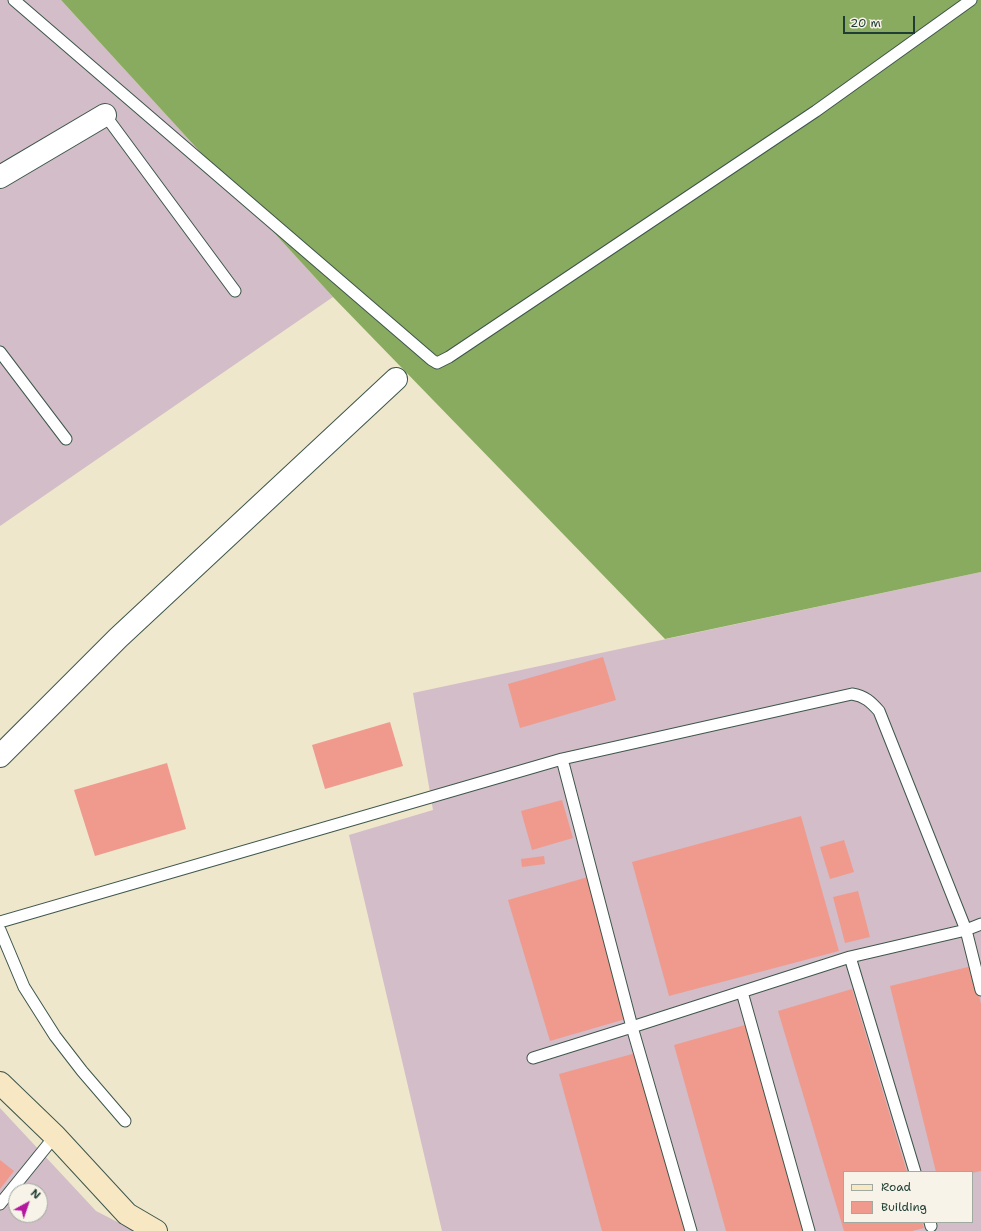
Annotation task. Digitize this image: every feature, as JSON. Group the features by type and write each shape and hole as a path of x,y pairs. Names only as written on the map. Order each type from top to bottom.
{"main road":[{"path":"0,1083 55,1136 127,1214 156,1231"}],"street":[{"path":"0,177 105,115"},
{"path":"0,756 118,638 396,379"}],"lane":[{"path":"14,0 437,363 816,111 971,0"},
{"path":"105,115 236,291"},
{"path":"0,352 66,439"},
{"path":"0,922 562,759 852,694 861,695 871,701 879,711 966,930 981,990"},
{"path":"562,759 632,1027 691,1231"},
{"path":"533,1058 850,957 966,930 981,924"},
{"path":"0,930 24,986 55,1036 82,1071 125,1121"},
{"path":"850,957 915,1171"},
{"path":"742,992 809,1231"},
{"path":"0,1204 55,1136"}],"shaded area":[{"path":"0,0 61,0 333,297 0,526"},
{"path":"981,572 981,1231 442,1231 349,835 433,810 413,693"},
{"path":"0,1108 96,1211 135,1231 0,1231"}],"green space":[{"path":"61,0 981,0 981,572 665,639 333,297"}],"building":[{"path":"603,657 616,700 520,728 508,684"},
{"path":"390,722 403,766 325,789 312,745"},
{"path":"167,763 186,829 95,856 74,790"},
{"path":"562,800 573,838 532,850 521,811"},
{"path":"801,816 839,951 669,996 632,862"},
{"path":"844,840 854,872 830,879 820,847"},
{"path":"544,856 545,864 522,867 521,859"},
{"path":"588,877 629,1018 550,1041 508,900"},
{"path":"858,891 870,937 845,943 833,897"},
{"path":"972,966 981,1004 981,1171 973,1173 973,1171 936,1171 890,986"},
{"path":"852,989 907,1171 843,1171 843,1223 922,1223 924,1228 912,1231 844,1231 778,1011"},
{"path":"745,1025 803,1231 726,1231 674,1045"},
{"path":"636,1053 685,1231 602,1231 559,1074"},
{"path":"0,1160 14,1171 0,1189"}]}
